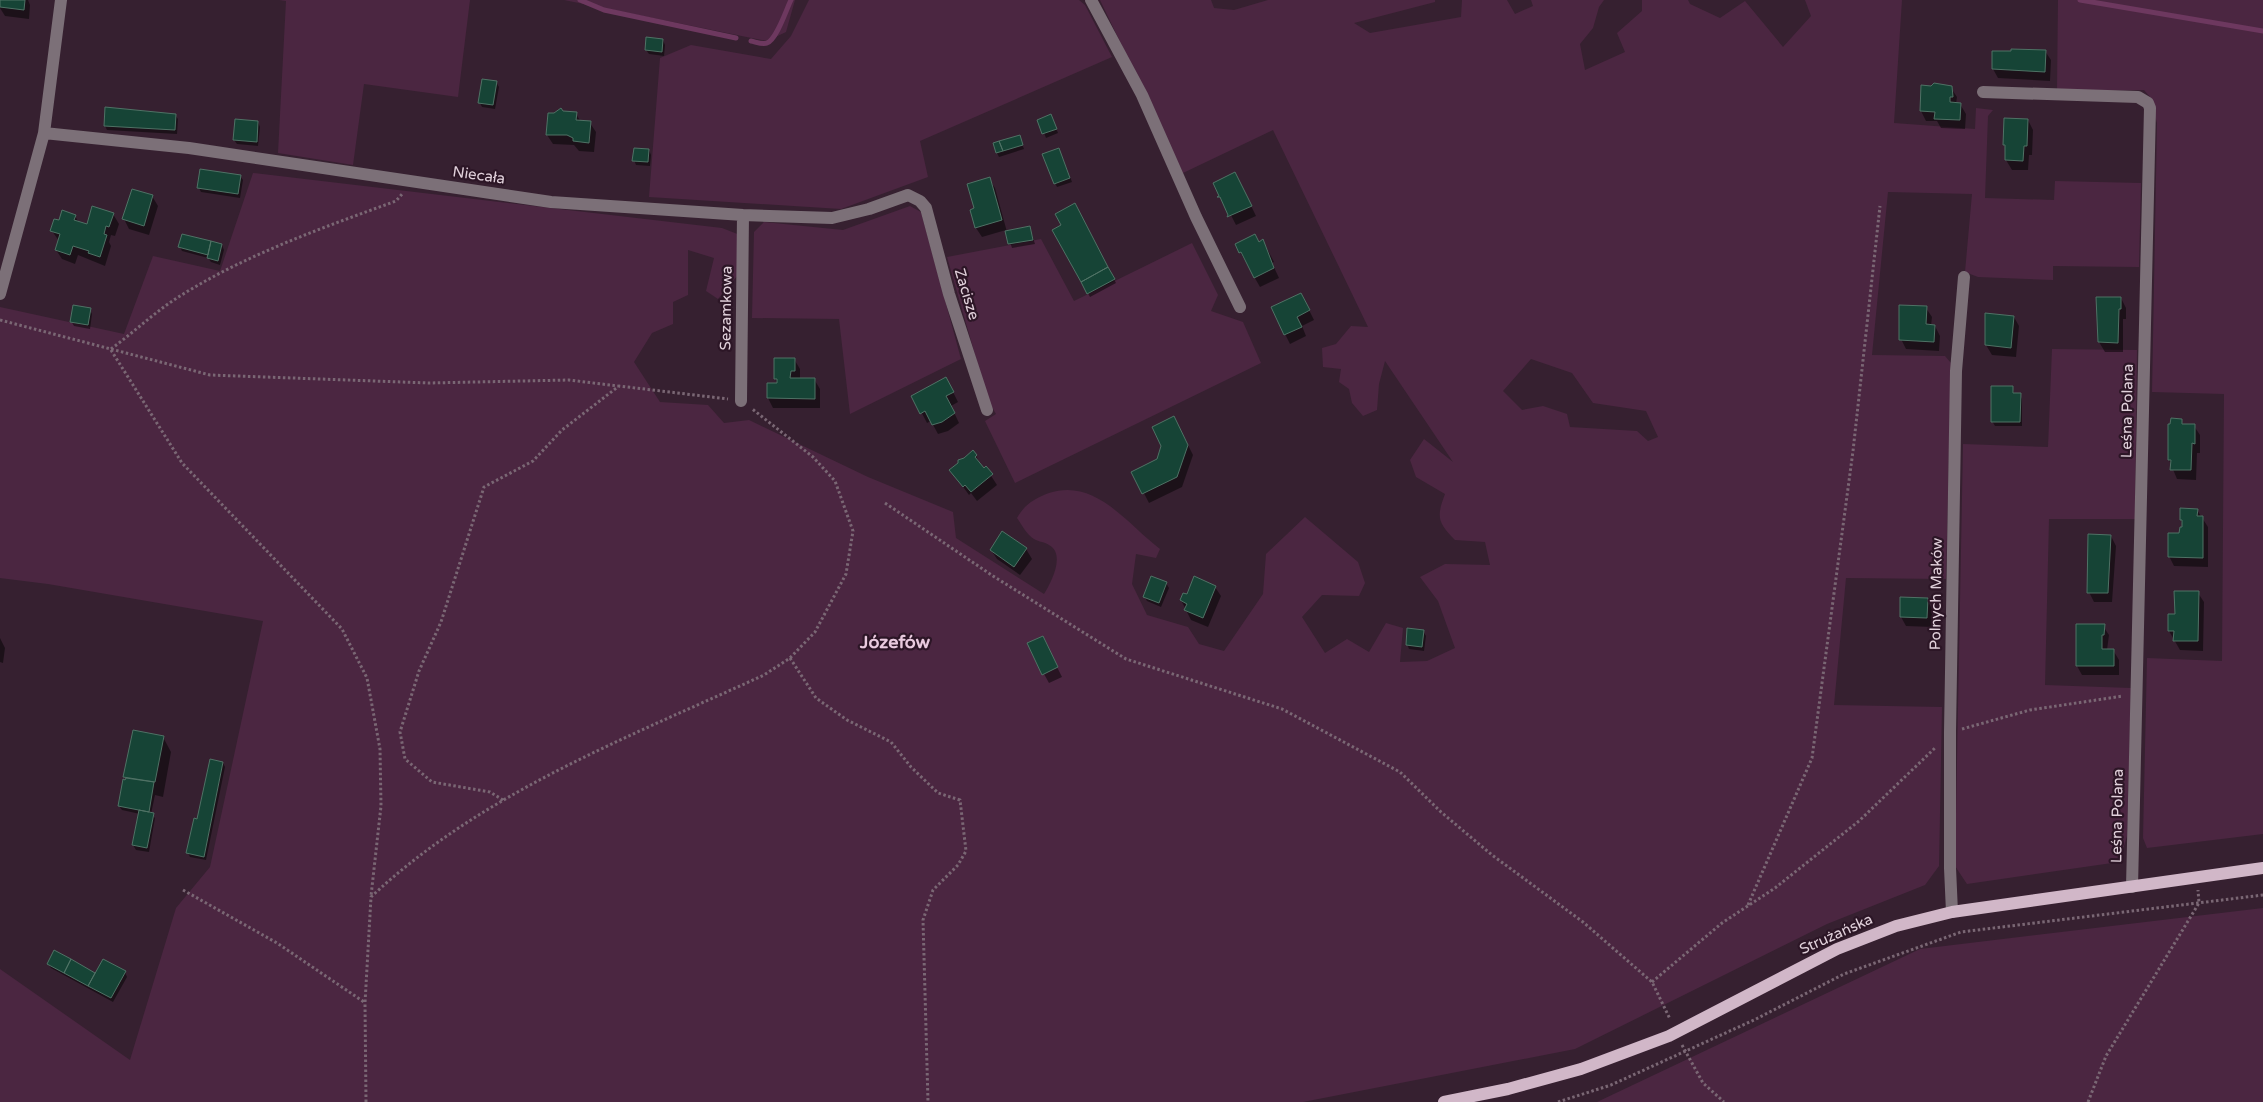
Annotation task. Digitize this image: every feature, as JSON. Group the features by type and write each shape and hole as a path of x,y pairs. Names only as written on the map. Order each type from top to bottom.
{"main road":[{"name":"Strużańska","path":"1444,1102 1508,1089 1582,1069 1676,1032 1837,949 1896,926 1952,912 2263,868"}],"street":[{"path":"0,294 44,133 61,0"},
{"path":"1091,0 1142,95 1196,217 1240,307"},
{"name":"Leśna Polana","path":"1983,92 2138,97 2148,102 2150,108 2132,887"},
{"name":"Niecała","path":"44,133 189,148 551,202 743,215 832,218 869,209 908,195"},
{"name":"Zacisze","path":"908,195 920,201 926,208 949,294 987,410"},
{"name":"Sezamkowa","path":"741,401 743,215"},
{"name":"Polnych Maków","path":"1952,912 1950,868 1950,732 1956,371 1964,277"}],"path":[{"path":"111,350 180,296 238,264 299,236 396,201 413,181"},
{"path":"1748,905 1812,758 1853,451 1880,206"},
{"path":"0,320 210,375 429,383 569,380 741,401 813,457 835,481 853,531 846,574 815,632 790,658 764,675 588,756 503,800 401,869 371,897"},
{"path":"111,350 182,463 342,629 367,678 380,749 381,806 371,897 365,1002 366,1102"},
{"path":"503,800 490,792 432,782 405,758 400,732 419,671 441,622 484,487 533,461 562,430 619,386"},
{"path":"885,503 993,576 1126,659 1282,708 1400,772 1441,812 1492,855 1583,922 1652,982 1684,1051 1703,1083 1724,1102"},
{"path":"790,658 816,698 846,720 891,742 911,767 938,793 960,800 966,851 958,865 933,890 923,920 928,1102"},
{"path":"1652,982 1722,923 1775,888 1858,821 1950,732 2030,710 2137,694"},
{"path":"2088,1102 2106,1056 2199,903 2196,877"},
{"path":"182,890 277,943 365,1002"},
{"path":"1558,1102 1611,1085 1754,1020 1844,974 1961,932 2263,895"}],"shaded area":[{"path":"279,0 470,0 458,97 364,84 353,165 278,153 286,1"},
{"path":"564,0 795,0 786,32 767,41"},
{"path":"809,0 1079,0 1085,5 1112,57 920,141 928,177 841,209 649,197 660,58 691,45 771,59 791,36"},
{"path":"1100,0 1211,0 1214,8 1234,10 1268,0 1435,0 1435,2 1354,23 1370,33 1461,17 1462,0 1507,0 1515,14 1533,6 1531,0 1604,0 1599,7 1593,28 1580,44 1585,70 1625,52 1617,33 1642,11 1642,0 1688,0 1690,4 1720,18 1745,1 1783,47 1811,16 1805,0 1902,0 1894,123 1975,129 1976,108 1993,110 1988,116 1985,198 2054,200 2055,181 2141,183 2139,267 2053,266 2053,280 1978,277 1965,272 1972,194 1888,192 1872,355 1945,356 1951,363 1946,579 1846,578 1834,705 1942,707 1939,866 1925,885 1827,924 1575,1049 1303,1102 0,1102 0,969 130,1060 176,908 210,867 263,621 48,584 0,578 0,307 124,334 153,256 220,271 253,173 722,228 745,237 743,269 718,299 706,291 714,258 688,250 688,295 673,302 673,324 652,333 634,362 660,402 708,405 724,423 749,420 868,477 953,512 956,538 1044,594 1057,562 1054,549 1046,543 1031,537 1017,518 1030,502 1049,493 1066,490 1082,492 1096,498 1123,516 1160,549 1156,558 1136,554 1132,584 1147,615 1188,627 1199,644 1224,651 1263,594 1266,554 1305,517 1358,562 1365,583 1359,596 1322,595 1302,617 1325,653 1347,639 1369,652 1386,623 1403,628 1400,662 1427,661 1455,648 1438,601 1420,577 1445,564 1490,565 1485,542 1455,540 1445,529 1440,519 1440,509 1445,494 1416,477 1410,460 1424,439 1453,462 1385,361 1379,384 1377,410 1363,416 1352,403 1349,389 1339,382 1341,369 1323,367 1322,348 1336,344 1351,326 1368,327 1273,130 1183,173","holes":["1531,359 1572,373 1593,403 1646,411 1658,437 1648,441 1637,431 1570,427 1567,414 1543,406 1522,410 1503,391"]},
{"path":"2058,0 2263,0 2263,834 2147,848 2143,838 2147,658 2222,661 2224,394 2152,392 2157,123 2150,97 2144,90 2057,91"},
{"path":"910,206 921,212 961,359 850,414 839,319 752,318 754,232 764,222 843,230"},
{"path":"1041,239 1074,301 1192,243 1218,295 1211,311 1243,322 1261,363 1015,483 985,421 996,414 988,400 947,257"},
{"path":"2052,349 2137,350 2135,519 2049,519 2045,685 2131,688 2127,836 2119,862 1967,884 1955,866 1963,444 2048,447"},
{"path":"2263,908 2263,1102 1597,1102 1920,949"}],"building":[{"path":"0,0 25,0 24,10 0,7"},
{"path":"646,37 663,39 662,52 645,50"},
{"path":"2011,49 2046,50 2045,72 1992,69 1992,51 2011,51"},
{"path":"482,79 497,81 493,105 478,103"},
{"path":"1934,83 1952,86 1953,97 1950,97 1950,102 1961,103 1960,120 1934,119 1935,112 1920,111 1921,85 1931,86"},
{"path":"105,107 176,114 175,130 104,126"},
{"path":"561,108 563,111 577,112 576,120 591,121 589,143 573,141 573,138 567,135 546,135 548,113 554,113"},
{"path":"1051,114 1057,129 1042,134 1037,120"},
{"path":"2004,118 2028,119 2027,146 2024,146 2023,161 2005,160 2005,145 2003,145"},
{"path":"235,119 258,121 257,142 233,140"},
{"path":"1020,135 1023,145 1003,151 999,141"},
{"path":"999,141 1003,151 996,153 993,143"},
{"path":"634,148 649,149 648,162 632,161"},
{"path":"1059,148 1070,178 1054,184 1042,154"},
{"path":"200,169 241,175 238,194 197,188"},
{"path":"1235,172 1252,206 1227,217 1228,215 1220,197 1217,197 1219,196 1213,183"},
{"path":"990,177 1002,220 975,228 970,210 974,208 967,184"},
{"path":"132,189 153,195 144,226 122,219"},
{"path":"1075,203 1108,267 1081,282 1052,230 1061,225 1055,214"},
{"path":"92,206 114,213 109,227 106,226 104,234 107,235 100,257 73,246 70,255 55,250 60,234 50,231 54,219 59,220 62,210 76,215 74,220 87,224"},
{"path":"1030,226 1033,240 1008,244 1005,231"},
{"path":"182,234 211,241 208,255 178,247"},
{"path":"1255,234 1259,242 1263,239 1274,268 1254,278 1235,244"},
{"path":"211,241 222,244 218,261 207,258"},
{"path":"1108,267 1115,279 1087,294 1081,282"},
{"path":"1301,293 1310,310 1297,317 1302,327 1284,335 1271,307"},
{"path":"2096,297 2121,297 2118,343 2098,342"},
{"path":"73,305 91,308 88,325 70,322"},
{"path":"1899,305 1927,306 1926,324 1935,325 1934,342 1899,340"},
{"path":"1985,313 2014,316 2011,348 1985,345"},
{"path":"774,358 795,358 795,371 791,371 790,378 815,378 815,399 767,398 767,383 777,383 777,379 774,379"},
{"path":"946,377 954,392 946,396 955,413 942,422 932,425 925,411 920,414 911,396"},
{"path":"1991,386 2013,386 2013,393 2021,393 2020,422 1991,422"},
{"path":"1174,416 1188,445 1177,477 1142,494 1131,472 1157,459 1161,446 1152,427"},
{"path":"2171,418 2182,419 2182,424 2195,424 2195,444 2192,443 2191,470 2170,470 2171,460 2168,460 2168,424 2170,424"},
{"path":"973,450 977,455 975,457 984,468 986,466 993,474 971,492 965,485 963,487 949,470 958,463 958,460 964,458"},
{"path":"2180,508 2198,509 2197,516 2203,516 2203,558 2168,557 2168,533 2179,533 2180,527 2182,527"},
{"path":"1002,531 1027,548 1014,567 990,550"},
{"path":"2088,534 2111,535 2108,593 2087,593"},
{"path":"1151,576 1167,582 1159,603 1143,597"},
{"path":"1194,576 1216,586 1203,618 1184,610 1187,604 1180,600 1183,593 1187,594"},
{"path":"2174,591 2199,591 2198,641 2173,641 2174,631 2168,631 2168,614 2175,614"},
{"path":"1900,597 1928,598 1927,618 1900,617"},
{"path":"2076,624 2105,624 2104,635 2102,635 2102,649 2114,649 2114,666 2076,666"},
{"path":"1407,628 1424,630 1422,647 1406,645"},
{"path":"1043,636 1058,667 1042,675 1027,643"},
{"path":"133,730 164,736 155,782 123,777"},
{"path":"210,759 223,762 204,857 186,853 194,818 197,819"},
{"path":"126,778 154,782 149,812 118,806 123,779 125,780"},
{"path":"139,810 154,813 147,848 132,845"},
{"path":"54,950 71,959 64,973 47,964"},
{"path":"71,959 95,973 88,986 64,973"},
{"path":"103,959 126,971 111,998 88,986"}],"waterway":[{"path":"580,0 604,10 736,38"},
{"path":"751,41 764,44 771,40 778,30 791,0"},
{"path":"2080,0 2263,31"}],"district":[{"name":"Józefów","path":"895,642"}]}
